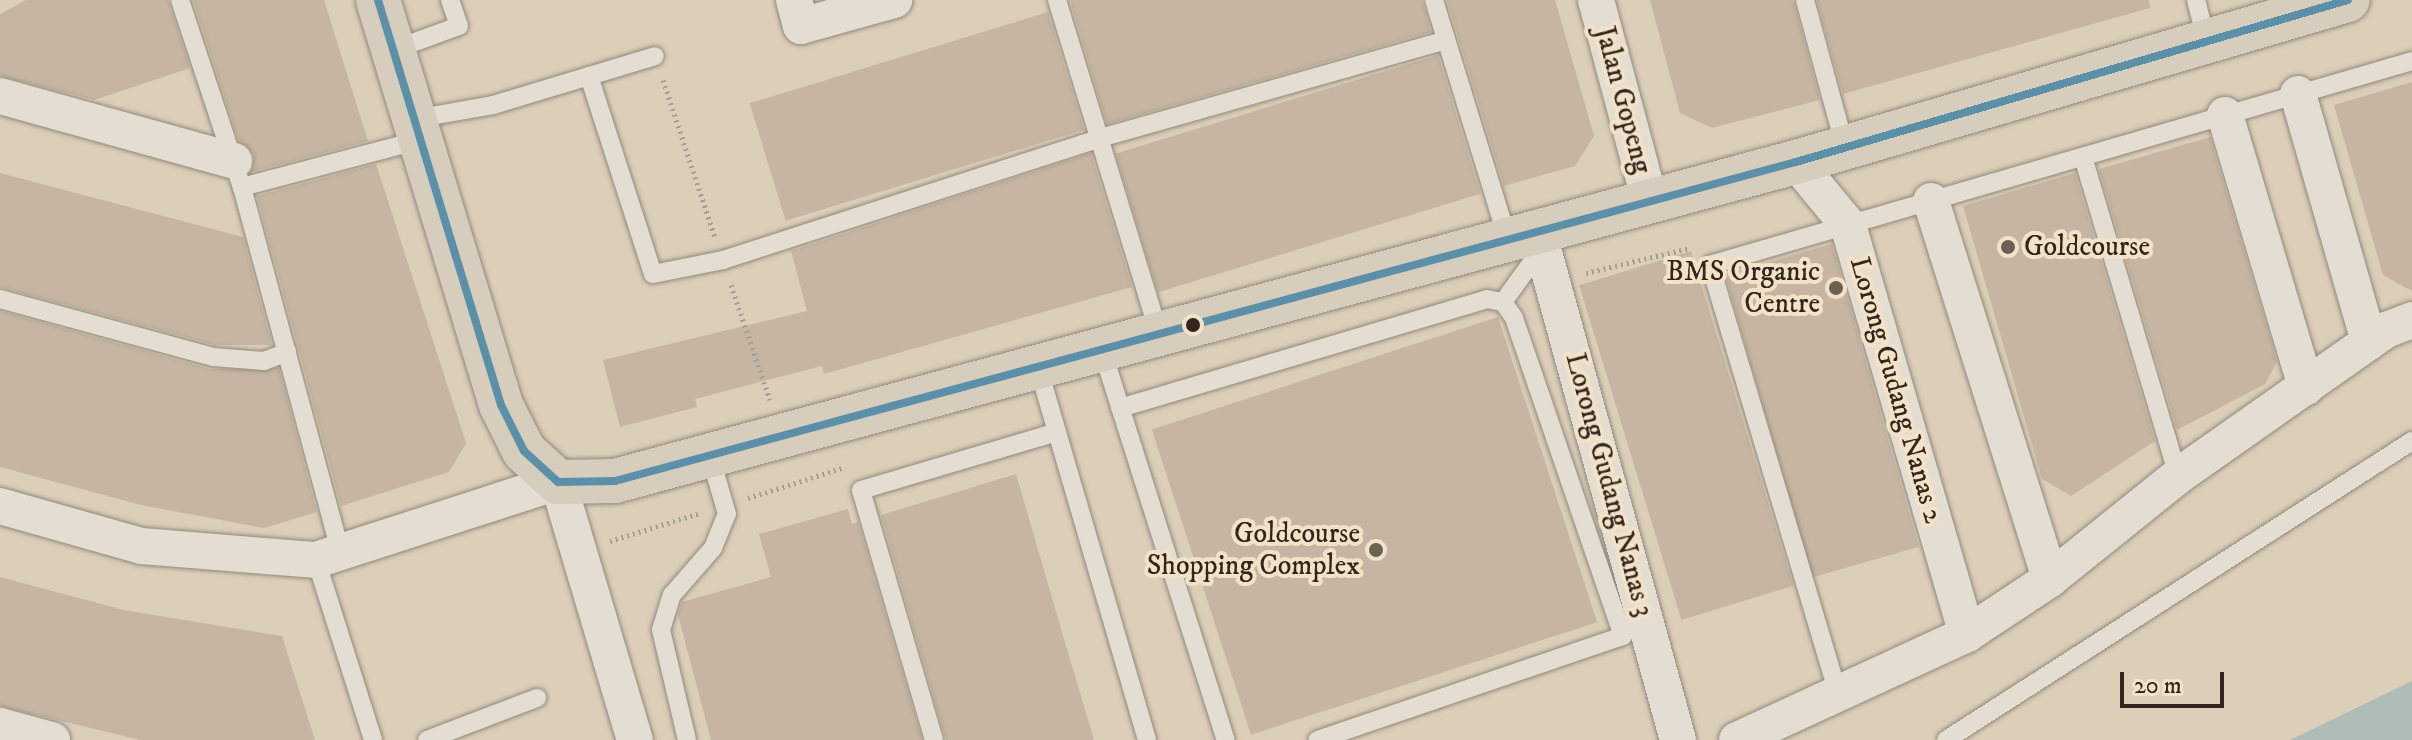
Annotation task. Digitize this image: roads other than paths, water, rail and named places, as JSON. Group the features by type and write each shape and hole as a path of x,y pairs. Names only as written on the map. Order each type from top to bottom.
{"highway":[{"path":"378,0 501,405 524,451 558,482 615,481 1102,349 1530,239 1650,201 2208,46 2348,0"}],"street":[{"path":"798,13 894,0"},
{"name":"Jalan Gopeng","path":"1596,0 1650,201"},
{"path":"2298,94 2369,342"},
{"path":"0,96 238,174"},
{"path":"2225,115 2306,387"},
{"name":"Lorong Gudang Nanas 2","path":"1796,162 1848,225 1967,634"},
{"path":"1931,201 2050,579"},
{"name":"Lorong Gudang Nanas 3","path":"1530,239 1678,740"},
{"path":"1737,740 1839,697 1967,634 2050,579 2178,476 2369,342 2412,320"},
{"path":"0,506 141,546 328,556 558,482 635,740"}],"lane":[{"path":"180,0 238,174 287,352 328,556 373,740"},
{"path":"393,50 459,26 450,0"},
{"path":"1057,0 1159,334"},
{"path":"1434,0 1446,40 1530,239 1503,302"},
{"path":"1805,0 1845,147"},
{"path":"2196,0 2208,46"},
{"path":"589,76 653,274 723,260 1097,139 1446,40"},
{"path":"238,174 417,129 655,56"},
{"path":"1839,697 1710,265 2412,61"},
{"path":"2083,157 2178,476"},
{"path":"0,299 213,357 264,361 287,352"},
{"path":"1120,408 1487,299 1503,302"},
{"path":"1317,740 1623,636 1517,327 1503,302"},
{"path":"1461,307 1493,312 1517,327"},
{"path":"1102,349 1226,740"},
{"path":"1038,367 1147,740"},
{"path":"934,740 861,490 1057,432"},
{"path":"1946,740 2412,441"},
{"path":"687,740 661,630 672,595 713,548 727,514 710,456"},
{"path":"427,740 537,698"}],"place":[{"name":"Goldcourse","path":"2008,247"},
{"name":"BMS Organic Centre","path":"1836,288"},
{"name":"Goldcourse Shopping Complex","path":"1376,550"}]}
